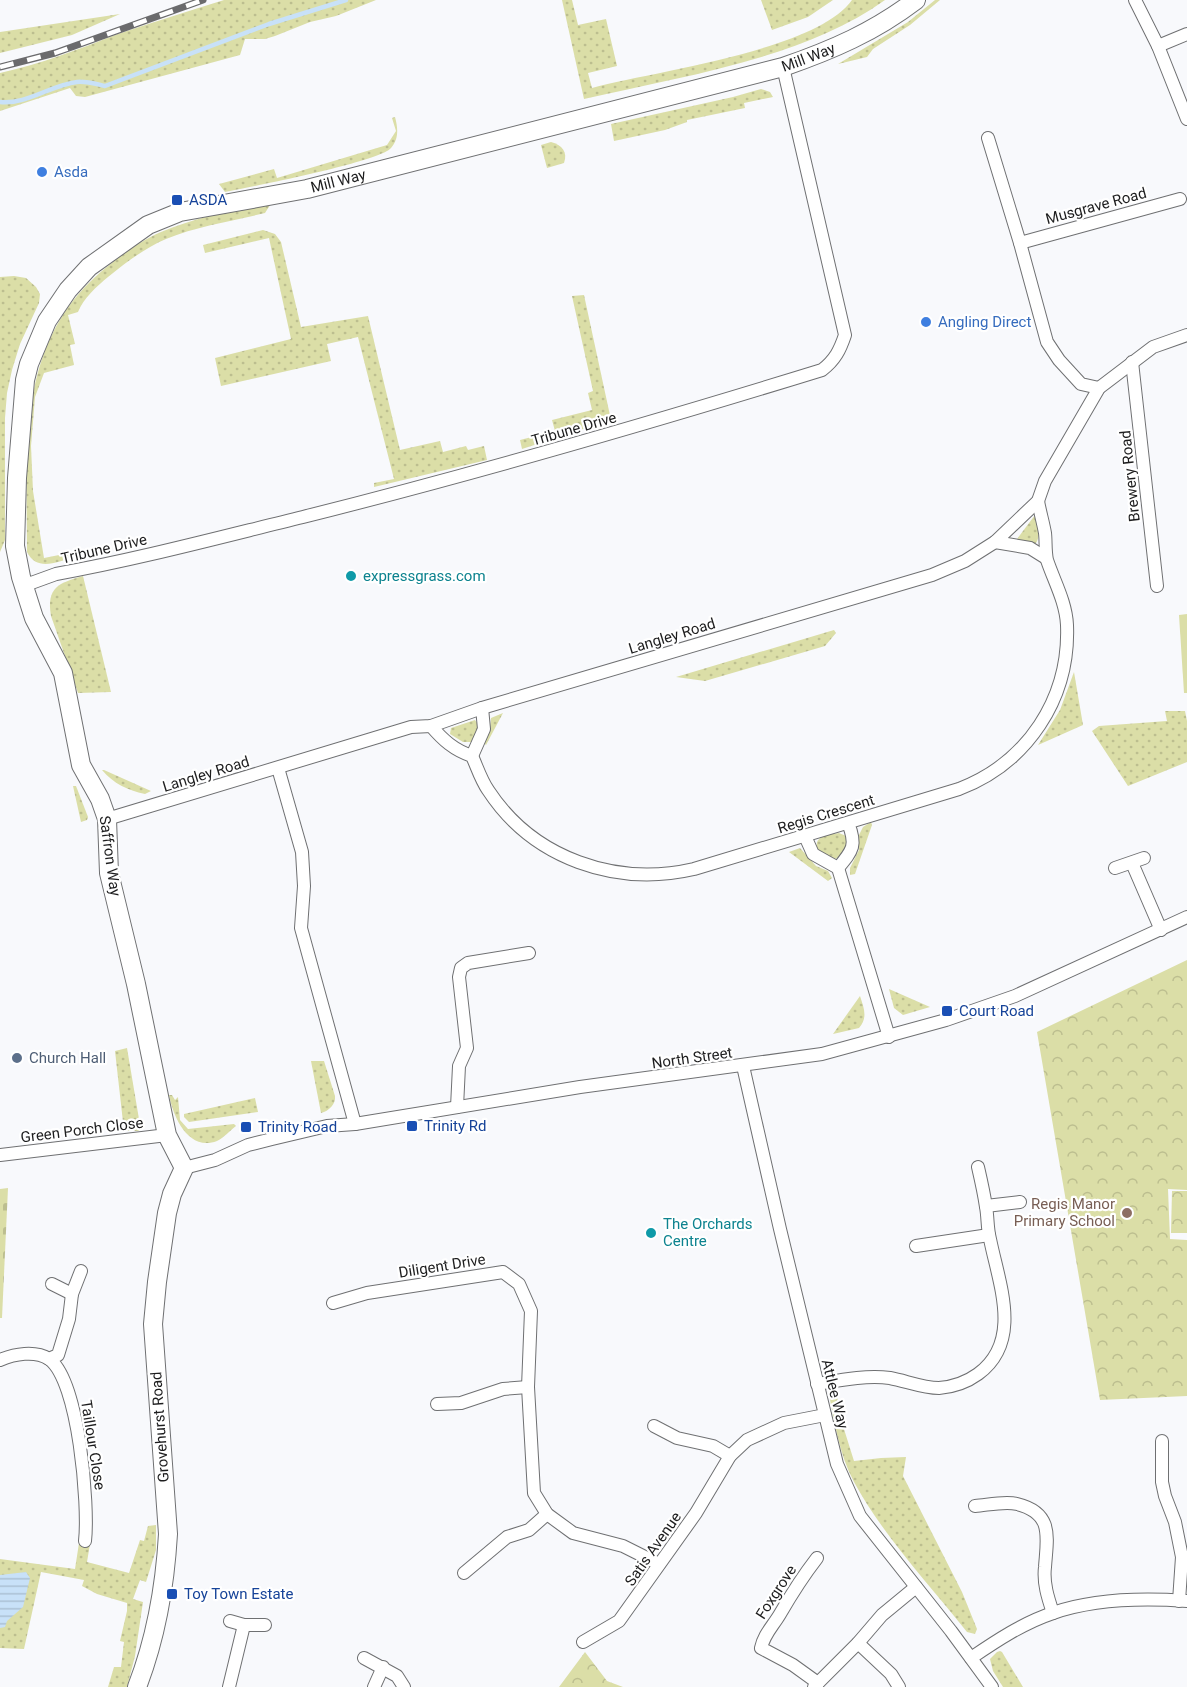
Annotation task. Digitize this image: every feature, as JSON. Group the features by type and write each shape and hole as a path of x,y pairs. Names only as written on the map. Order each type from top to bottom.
{"street":[{"name":"Mill Way","path":"23,586 15,546 17,478 25,380 29,364 46,321 68,290 89,267 148,225 180,212 307,189 783,67 862,36 916,0"},
{"path":"1135,0 1158,46 1187,119"},
{"path":"1158,46 1187,34"},
{"name":"Tribune Drive","path":"23,586 56,574 268,526 448,480 636,427 822,370 832,362 840,350 845,335 783,67"},
{"path":"988,138 1047,342 1059,360 1081,384 1099,388"},
{"name":"Musgrave Road","path":"1020,243 1180,199"},
{"name":"Langley Road","path":"106,819 411,728 431,726 482,708 932,575 965,561 995,542 1038,501 1045,481 1099,388 1152,347 1187,335"},
{"name":"Brewery Road","path":"1132,362 1157,586"},
{"name":"Regis Crescent","path":"472,756 487,789 514,822 528,834 570,859 600,870 638,875 673,874 981,781 1005,764 1035,733 1056,693 1066,647 1067,624 1058,588 1046,558 1045,534 1038,501"},
{"path":"995,542 1030,548 1046,558"},
{"name":"Saffron Way","path":"23,586 34,618 63,673 81,765 100,799 106,819 109,873 136,984 167,1136 184,1168"},
{"path":"431,726 457,751 472,756 484,729 482,708"},
{"path":"278,768 302,852 304,886 301,928 355,1124"},
{"path":"838,868 853,847 853,836 848,823"},
{"path":"805,836 813,854 838,868 889,1037"},
{"path":"1115,868 1144,858"},
{"path":"1132,863 1161,930"},
{"name":"North Street","path":"184,1168 215,1160 248,1145 327,1126 355,1124 580,1088 822,1054 889,1037 1015,996 1187,917"},
{"path":"457,1107 459,1066 467,1048 459,977 461,968 468,963 529,952"},
{"name":"Attlee Way","path":"744,1066 837,1464 860,1516 992,1687"},
{"name":"Green Porch Close","path":"0,1155 167,1136"},
{"path":"817,1384 873,1377 891,1378 939,1388 972,1378 985,1369 998,1351 1004,1335 1005,1313 978,1167"},
{"name":"Grovehurst Road","path":"137,1687 162,1600 166,1562 168,1534 153,1324 167,1213 172,1194 184,1168"},
{"path":"986,1206 1020,1202"},
{"path":"916,1246 989,1235"},
{"path":"0,1360 12,1354 30,1354 49,1359 58,1355 69,1319 72,1294 81,1271"},
{"name":"Diligent Drive","path":"333,1303 367,1293 502,1272 519,1284 531,1311 528,1387 534,1493 547,1514 573,1533 623,1546 659,1564"},
{"path":"52,1284 72,1294"},
{"name":"Taillour Close","path":"49,1359 68,1387 74,1409 86,1491 85,1541"},
{"path":"437,1404 461,1402 503,1389 528,1387"},
{"name":"Satis Avenue","path":"583,1642 619,1621 696,1513 730,1456 747,1440 767,1429 825,1415"},
{"path":"654,1426 677,1438 713,1446 730,1456"},
{"path":"971,1658 1001,1638 1053,1613 1113,1601 1183,1601 1182,1557 1175,1522 1162,1482 1162,1441"},
{"path":"975,1506 1015,1503 1033,1510 1044,1521 1047,1539 1044,1568 1046,1593 1053,1613"},
{"path":"464,1573 507,1537 529,1530 547,1514"},
{"name":"Foxgrove","path":"816,1558 793,1589 763,1638 761,1648 793,1665 816,1685 882,1615 916,1587"},
{"path":"230,1621 244,1625 265,1625"},
{"path":"229,1687 244,1625"},
{"path":"858,1643 891,1674 899,1687"},
{"path":"364,1658 397,1676 404,1687"},
{"path":"374,1687 383,1668"}],"green space":[{"path":"224,0 376,0 336,16 310,22 265,39 245,39 240,55 85,97 76,96 70,88 0,111 0,73 45,61 118,34"},
{"path":"562,0 572,0 578,25 606,19 617,66 588,73 592,88 732,57 770,46 805,33 833,18 852,0 885,0 853,20 780,51 701,73 584,99"},
{"path":"761,0 833,0 808,17 772,30"},
{"path":"935,0 940,0 910,25 873,49 867,57 838,64 908,22"},
{"path":"120,14 72,35 0,53 0,32"},
{"path":"761,89 770,92 773,97 744,103 745,108 687,120 687,122 665,130 614,141 611,124"},
{"path":"395,117 397,137 391,148 381,154 313,173 225,192 219,184 274,169 277,178 387,145 396,131 392,118"},
{"path":"551,142 563,150 565,159 564,163 547,168 541,145"},
{"path":"272,202 265,213 190,231 150,247 99,284 78,312 68,315 75,344 70,345 74,365 44,373 35,397 31,446 33,491 44,558 69,553 74,557 48,564 36,562 27,552 28,435 33,397 42,361 56,327 78,295 108,266 147,239 202,218"},
{"path":"263,230 275,234 281,242 301,327 368,316 400,450 440,441 443,452 466,446 468,450 484,446 487,460 374,487 374,483 394,479 358,337 327,344 331,361 221,386 215,358 291,339 269,238 205,253 203,245"},
{"path":"0,277 26,278 40,294 39,303 20,344 7,393 5,540 0,552"},
{"path":"584,295 611,420 522,449 520,440 555,431 552,420 592,410 588,393 593,391 572,296"},
{"path":"1035,515 1039,534 1035,544 1017,539"},
{"path":"83,576 111,692 78,693 51,616 51,598 56,588 67,581"},
{"path":"1187,614 1187,693 1184,693 1179,615"},
{"path":"834,630 836,633 825,646 705,681 676,677"},
{"path":"1074,672 1083,725 1038,745 1060,710"},
{"path":"1165,711 1185,711 1187,762 1128,786 1092,731 1099,726 1167,721"},
{"path":"503,713 486,745 484,743 490,731 491,718"},
{"path":"475,720 480,727 471,742 463,742 450,734 451,728"},
{"path":"102,770 151,791 145,794 127,788 116,783"},
{"path":"73,786 76,786 88,817 87,820 81,822"},
{"path":"871,822 872,825 855,874 850,875 850,868 859,850 859,835 863,827"},
{"path":"839,833 846,836 847,840 843,853 835,859 820,854 817,844 820,838"},
{"path":"800,848 816,866 828,871 832,878 828,881 789,852"},
{"name":"Regis Manor Primary School","path":"1187,960 1187,1190 1168,1189 1170,1239 1187,1240 1187,1396 1100,1400 1037,1032"},
{"path":"889,989 930,1007 903,1015 894,1008"},
{"path":"860,996 864,1013 862,1024 859,1028 833,1034"},
{"path":"127,1048 140,1125 139,1131 124,1131 115,1051"},
{"path":"311,1061 324,1061 335,1096 331,1107 321,1113"},
{"path":"169,1095 172,1095 175,1100 178,1097 180,1120 188,1129 234,1124 236,1126 217,1141 207,1143 198,1141 190,1137 178,1122"},
{"path":"255,1098 258,1112 189,1122 184,1117 184,1114"},
{"path":"8,1188 2,1318 0,1318 0,1189"},
{"path":"1172,1191 1187,1191 1187,1233 1171,1233"},
{"path":"837,1388 838,1410 854,1461 906,1457 903,1476 962,1592 977,1629 975,1634 967,1632 907,1560 879,1522 854,1482 841,1448 828,1389"},
{"path":"156,1525 156,1550 146,1582 140,1580 133,1599 143,1602 135,1656 127,1687 108,1687 114,1667 121,1667 124,1642 120,1641 127,1603 97,1594 82,1586 84,1580 41,1572 24,1649 0,1648 0,1559 75,1569 79,1543 90,1544 87,1562 129,1573 140,1540 144,1541 148,1526"},
{"path":"1000,1651 1023,1687 1003,1687 993,1671 990,1659"},
{"path":"585,1652 607,1681 623,1687 559,1687"}],"water":[{"path":"26,1572 30,1578 23,1607 7,1621 5,1627 0,1628 0,1575"}],"waterway":[{"path":"0,102 19,101 77,82 105,86 269,24 346,0"}],"railway":[{"path":"0,67 55,53 203,0"}],"place":[{"name":"Asda","path":"42,172"},
{"name":"ASDA","path":"177,200"},
{"name":"Angling Direct","path":"926,322"},
{"name":"expressgrass.com","path":"351,576"},
{"name":"Court Road","path":"947,1011"},
{"name":"Church Hall","path":"17,1058"},
{"name":"Trinity Rd","path":"412,1126"},
{"name":"Trinity Road","path":"246,1127"},
{"name":"Regis Manor Primary School","path":"1127,1213"},
{"name":"The Orchards Centre","path":"651,1233"},
{"name":"Toy Town Estate","path":"172,1594"}]}
